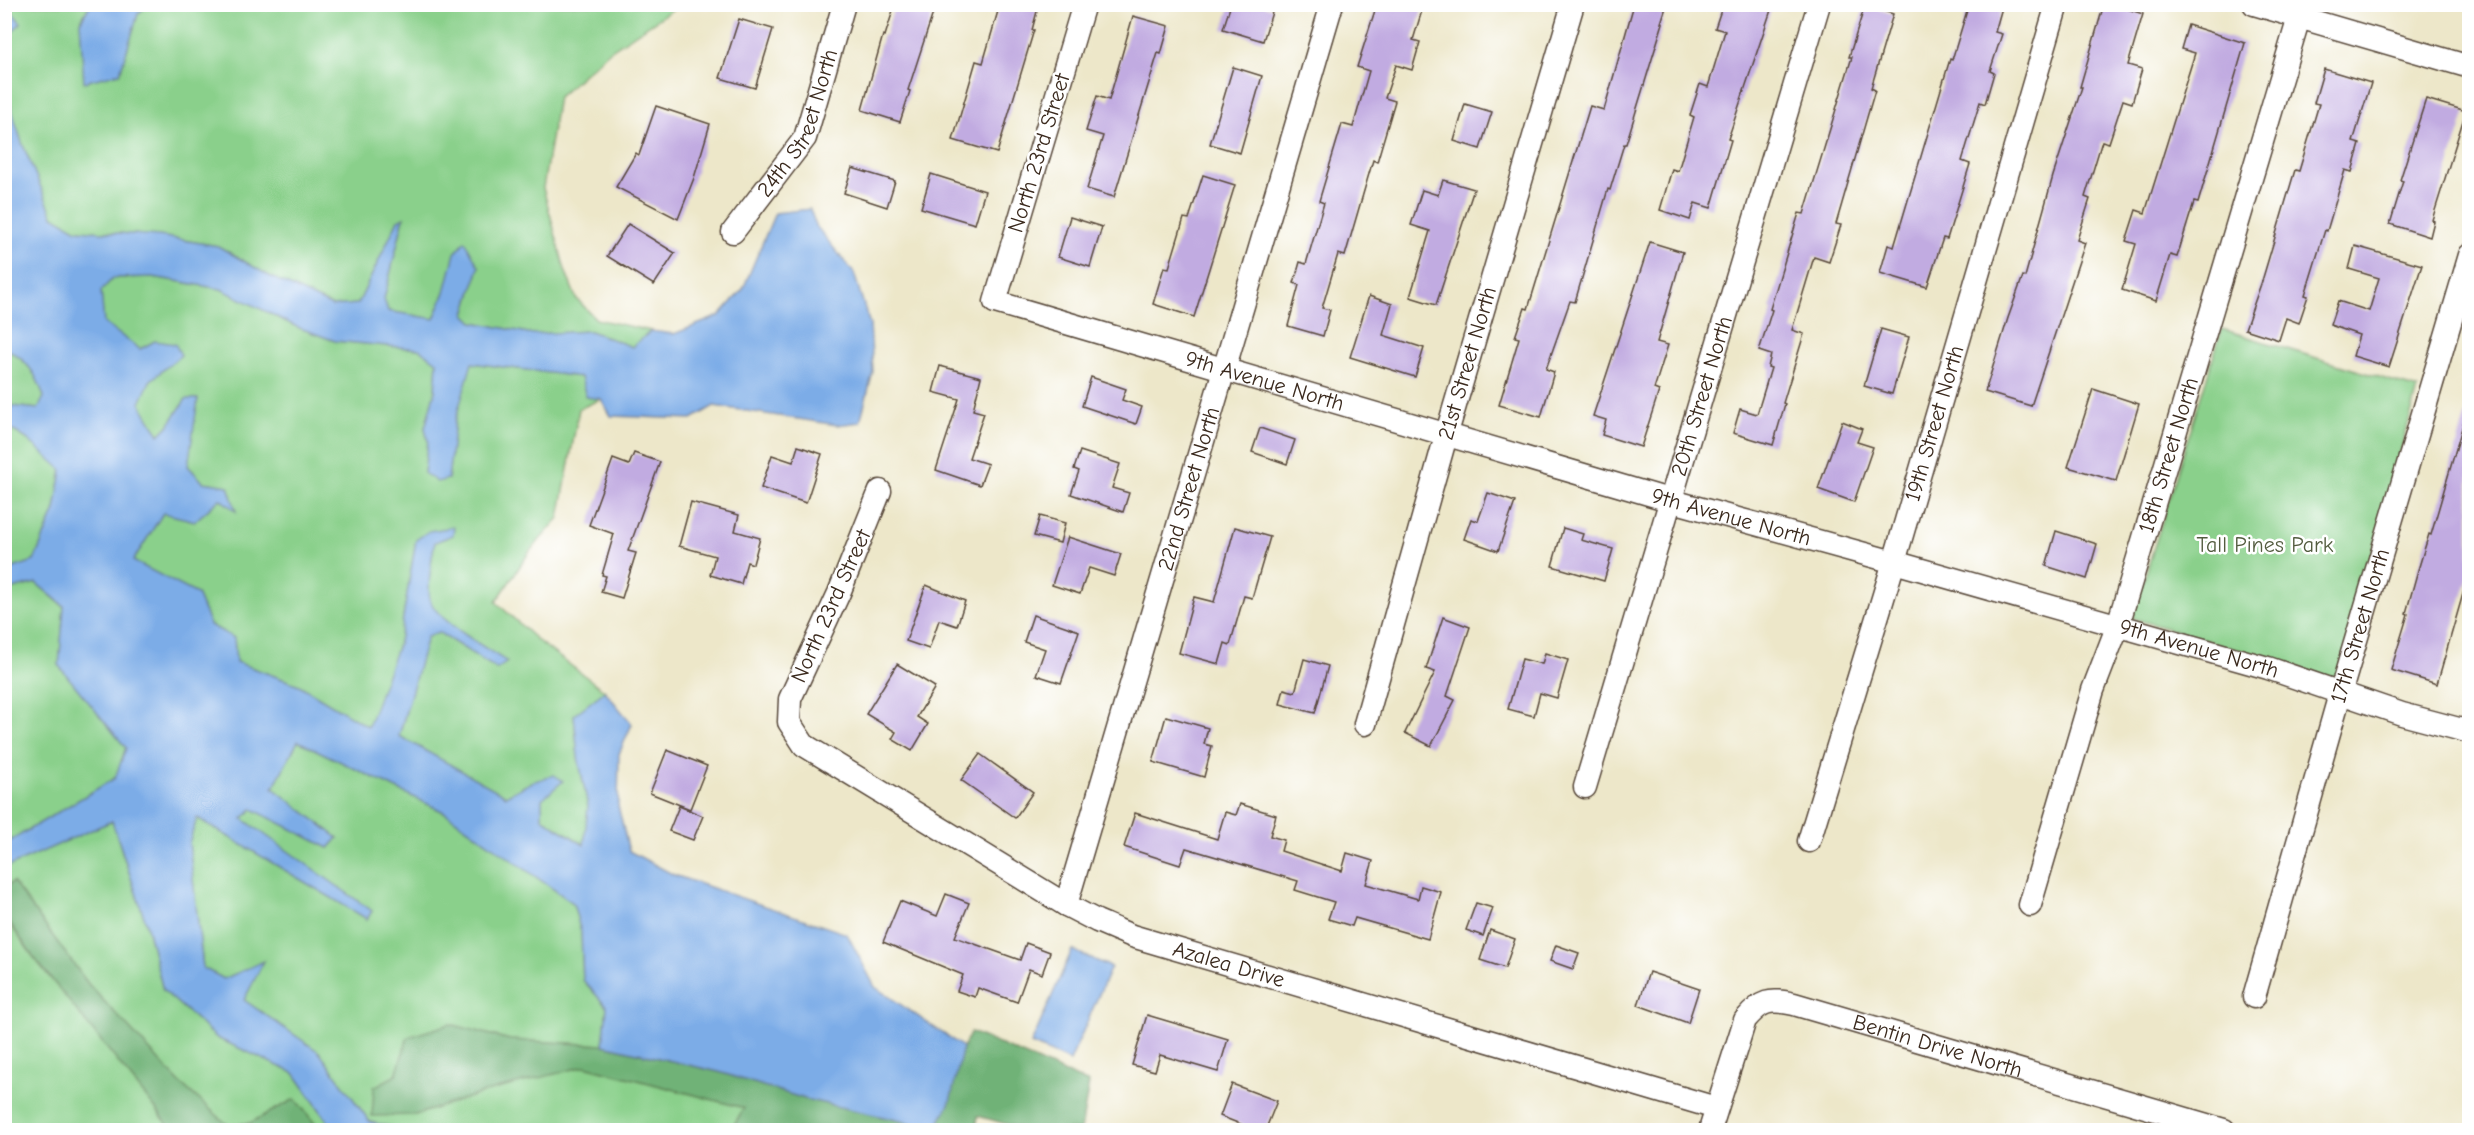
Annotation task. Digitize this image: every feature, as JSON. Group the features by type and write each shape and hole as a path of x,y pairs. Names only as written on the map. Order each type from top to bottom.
{"street":[{"name":"24th Street North","path":"733,232 805,138 844,4"},
{"name":"North 23rd Street","path":"995,302 1084,4"},
{"name":"22nd Street North","path":"1066,904 1332,4"},
{"name":"21st Street North","path":"1365,724 1446,436 1574,4"},
{"name":"20th Street North","path":"1585,787 1819,4"},
{"name":"19th Street North","path":"1809,841 1894,562 2057,4"},
{"path":"2254,4 2301,11 2469,67"},
{"name":"18th Street North","path":"2030,905 2093,690 2118,625 2301,11"},
{"name":"17th Street North","path":"2254,997 2340,693 2469,255"},
{"name":"9th Avenue North","path":"995,302 1446,436 2268,668 2402,714 2469,732"},
{"name":"North 23rd Street","path":"789,722 790,699 839,593 880,491"},
{"name":"Azalea Drive","path":"789,722 804,745 1066,904 1132,936 1716,1108"},
{"name":"Bentin Drive North","path":"1716,1108 1745,1020 1755,1009 1771,1000 1794,1004 2224,1131"},
{"path":"1710,1131 1716,1108"}],"green space":[{"path":"13,5 90,5 80,22 120,73 138,14 147,5 679,5 610,51 558,97 543,188 565,270 576,298 596,319 651,331 632,347 590,331 533,334 473,322 465,315 479,267 445,292 434,319 388,311 384,299 404,218 398,220 358,304 333,306 271,277 218,246 159,236 77,230 53,216 22,143 5,88 4,38 21,23 11,11"},
{"path":"153,277 221,289 297,327 335,341 419,349 437,362 435,391 425,428 428,441 424,473 448,479 455,421 471,363 582,377 601,399 579,409 559,518 530,551 496,602 538,641 605,691 574,715 578,757 588,806 585,845 542,818 542,799 532,782 506,796 399,736 427,637 438,632 497,669 507,662 453,626 430,602 429,581 435,542 453,535 416,540 399,642 369,728 299,685 236,662 234,638 210,625 197,594 132,561 163,513 195,521 220,499 235,510 228,486 203,482 188,466 197,399 186,399 168,426 159,435 139,402 150,381 181,355 155,341 140,349 103,323 101,291 113,278"},
{"name":"Tall Pines Park","path":"2222,329 2418,389 2337,680 2132,618"},
{"path":"4,348 19,357 30,368 44,397 39,409 11,406 5,395"},
{"path":"4,425 27,439 62,469 55,510 34,561 5,571"},
{"path":"36,583 64,607 59,666 126,747 116,778 5,844 5,591"},
{"path":"298,741 444,812 573,903 581,932 583,980 607,1007 603,1045 510,1040 450,1024 408,1037 396,1075 415,1115 489,1091 585,1066 744,1108 731,1130 403,1130 370,1122 319,1052 244,1000 263,962 224,979 203,968 189,843 197,818 367,919 372,911 242,819 252,808 329,848 338,838 273,788"},
{"path":"112,821 146,923 163,990 217,1038 294,1073 334,1130 320,1130 295,1099 250,1123 228,1125 179,1082 89,985 13,882 5,887 5,868"},
{"path":"13,882 89,985 179,1082 228,1125 250,1123 295,1099 320,1130 169,1130 167,1123 32,955 5,916 5,887"},
{"path":"4,916 32,955 167,1123 169,1130 5,1130"},
{"path":"450,1024 510,1040 603,1045 719,1072 805,1099 936,1129 963,1047 971,1032 1089,1083 1081,1130 1027,1130 978,1116 976,1130 731,1130 744,1108 585,1066 489,1091 415,1115 372,1116 374,1087 396,1075 408,1037"}],"water":[{"path":"5,4 13,5 11,11 21,23 5,38"},
{"path":"90,5 147,5 138,14 120,73 84,82 80,22"},
{"path":"5,88 22,143 53,216 77,230 159,236 218,246 271,277 332,306 358,304 398,220 404,217 384,299 388,311 434,319 445,292 455,253 465,241 479,267 465,314 473,322 533,334 590,331 632,347 651,331 674,334 719,316 743,289 775,213 810,209 816,226 854,273 870,325 873,372 860,422 837,425 714,406 692,419 611,416 601,399 586,397 581,377 472,363 455,421 448,479 437,482 424,473 428,441 425,428 435,391 437,362 419,349 335,341 297,327 221,289 153,277 113,278 101,291 104,323 140,349 155,341 175,344 181,355 150,381 140,403 159,435 168,426 186,399 198,399 188,466 203,482 228,486 236,511 220,499 195,521 163,513 133,561 197,594 210,625 234,638 236,662 299,685 368,727 399,642 416,540 429,531 454,527 453,535 435,542 429,581 431,602 443,618 453,626 507,662 497,669 438,632 427,637 399,736 506,796 532,782 554,775 563,781 542,799 542,818 584,845 588,806 578,757 574,715 605,691 632,724 619,754 618,806 629,851 674,875 847,934 875,987 963,1047 950,1102 936,1129 805,1099 719,1072 603,1045 607,1007 583,980 581,932 573,903 444,812 298,741 273,788 338,838 329,848 252,809 243,819 372,911 367,919 197,818 189,843 203,968 224,979 264,961 244,1000 319,1052 370,1122 403,1130 334,1130 294,1073 217,1038 163,990 146,923 112,821 5,868 5,844 115,778 126,748 59,666 64,606 36,583 5,591 5,571 34,561 55,510 62,470 27,439 5,425 5,395 11,406 38,409 44,397 30,368 13,352 5,348"},
{"path":"1072,950 1111,967 1070,1061 1031,1044"}],"building":[{"path":"895,4 936,4 900,122 862,110 883,35 885,36"},
{"path":"1000,4 1039,4 1032,30 1034,30 997,153 953,140 976,61 983,63"},
{"path":"1231,4 1259,4 1273,9 1263,41 1223,29"},
{"path":"1377,4 1424,4 1413,40 1420,42 1412,70 1396,65 1385,98 1395,101 1377,162 1373,160 1345,256 1338,254 1322,308 1330,310 1323,336 1288,326 1299,285 1294,283 1300,262 1306,264 1324,203 1319,201 1342,124 1353,127 1369,71 1357,67"},
{"path":"1634,4 1667,4 1626,144 1624,144 1610,190 1608,189 1575,302 1570,301 1546,369 1554,372 1541,417 1499,405 1519,338 1515,337 1525,308 1528,309 1590,106 1604,110"},
{"path":"1723,4 1753,4 1771,10 1728,139 1731,140 1711,208 1695,203 1690,220 1660,210 1672,169 1678,171 1694,117 1690,115 1700,84 1708,87 1725,31 1715,28"},
{"path":"1969,4 2003,4 1995,32 2002,34 1990,71 1994,73 1985,104 1980,102 1962,161 1970,164 1947,239 1943,238 1927,287 1880,273 1888,245 1894,247 1950,59 1952,60"},
{"path":"2104,4 2112,4 2143,14 2128,65 2142,69 2132,103 2123,100 2109,143 2102,141 2085,197 2090,199 2077,240 2085,243 2031,406 1985,392 2008,318 2023,276 2025,277 2053,176 2082,87 2080,87"},
{"path":"1865,5 1893,14 1871,88 1875,90 1836,224 1841,225 1829,262 1814,257 1792,330 1804,334 1773,445 1733,433 1740,409 1757,414 1771,368 1768,367 1771,355 1759,351 1772,310 1770,309 1799,213 1804,214 1852,57 1849,57"},
{"path":"1133,16 1169,26 1161,54 1158,53 1114,197 1087,189 1103,136 1086,131 1097,96 1109,100"},
{"path":"739,19 773,29 755,88 720,78"},
{"path":"2188,25 2245,43 2198,203 2194,202 2177,257 2170,255 2156,301 2122,290 2136,244 2126,241 2136,210 2145,213 2195,53 2181,49"},
{"path":"1233,67 1262,76 1240,153 1210,144"},
{"path":"2324,69 2371,83 2353,142 2360,144 2352,172 2345,170 2305,295 2308,296 2299,323 2286,318 2279,340 2245,329 2262,281 2295,170 2299,171 2319,104 2314,103"},
{"path":"2426,99 2466,111 2432,220 2434,221 2430,237 2390,224 2403,181 2400,180"},
{"path":"1465,104 1492,112 1480,149 1454,141"},
{"path":"656,106 710,124 694,178 678,219 616,187 636,153 639,155"},
{"path":"852,168 895,181 887,207 844,193"},
{"path":"931,174 985,191 975,224 921,208"},
{"path":"1203,175 1235,185 1194,317 1153,304 1164,267 1169,268 1184,218 1189,219"},
{"path":"1443,180 1474,189 1436,305 1410,297 1430,231 1411,225 1422,190 1438,195"},
{"path":"1070,217 1102,227 1090,267 1058,257"},
{"path":"628,224 675,253 654,285 607,256"},
{"path":"1650,242 1683,252 1657,342 1668,345 1654,389 1659,391 1641,447 1602,435 1606,420 1593,416"},
{"path":"2355,246 2422,265 2389,367 2353,356 2359,335 2330,325 2338,301 2369,311 2379,278 2349,269"},
{"path":"1369,296 1392,304 1383,335 1424,348 1415,377 1350,357"},
{"path":"1881,329 1909,337 1892,394 1864,386"},
{"path":"940,366 981,377 973,410 984,413 969,458 988,464 980,485 936,470 959,399 933,392"},
{"path":"1091,377 1126,389 1122,400 1142,407 1136,424 1082,406"},
{"path":"2093,389 2139,404 2116,481 2068,467"},
{"path":"2466,414 2469,415 2469,573 2437,684 2391,670 2408,614 2406,613 2418,570 2429,534 2431,535"},
{"path":"1842,421 1862,429 1857,442 1873,447 1854,502 1818,489"},
{"path":"1260,428 1295,440 1287,464 1252,452"},
{"path":"798,446 822,454 806,503 761,488 772,455 793,462"},
{"path":"1080,451 1120,464 1112,488 1129,493 1123,512 1071,494 1079,471 1074,469"},
{"path":"634,453 660,462 628,551 636,553 622,598 601,592 606,576 602,575 614,534 589,525 613,459 629,465"},
{"path":"1488,493 1515,502 1498,551 1464,539 1471,519 1478,521"},
{"path":"691,502 739,515 735,531 760,538 753,564 747,562 741,584 710,575 715,556 679,546"},
{"path":"1040,516 1065,523 1060,543 1034,536"},
{"path":"1235,527 1270,537 1252,598 1244,596 1230,645 1225,643 1219,664 1179,653 1194,597 1214,602"},
{"path":"1563,528 1583,534 1581,540 1613,549 1604,581 1552,566"},
{"path":"2056,531 2097,544 2087,579 2046,566"},
{"path":"1068,537 1121,554 1114,576 1089,568 1080,594 1052,585"},
{"path":"926,585 965,601 957,626 939,620 929,649 906,641"},
{"path":"1033,615 1079,631 1061,683 1036,675 1045,649 1024,642"},
{"path":"1443,617 1470,627 1447,696 1455,700 1431,746 1405,733 1435,672 1426,669"},
{"path":"1545,653 1568,660 1557,698 1540,693 1534,716 1508,709 1522,659 1542,664"},
{"path":"1304,659 1328,666 1315,713 1280,704 1284,689 1295,692"},
{"path":"897,664 935,687 917,717 928,724 912,751 892,739 896,732 866,714"},
{"path":"1166,716 1208,728 1204,744 1212,746 1204,777 1153,762"},
{"path":"667,750 707,766 690,809 650,793"},
{"path":"980,754 1033,792 1015,818 961,780"},
{"path":"1240,804 1276,815 1270,836 1284,840 1281,851 1342,871 1347,853 1373,861 1366,884 1418,899 1421,886 1441,892 1428,939 1355,918 1352,926 1328,919 1334,902 1295,890 1298,881 1186,848 1180,865 1124,847 1135,813 1217,839 1225,812 1236,815"},
{"path":"679,806 703,816 693,840 669,831"},
{"path":"946,894 969,903 955,937 1020,960 1026,943 1050,952 1042,974 1029,969 1017,1002 978,988 975,997 957,991 963,975 883,942 900,901 937,916"},
{"path":"1476,903 1493,908 1483,936 1466,930"},
{"path":"1490,930 1515,939 1505,968 1480,960"},
{"path":"1556,945 1579,953 1573,969 1550,961"},
{"path":"1649,972 1699,989 1688,1023 1638,1005"},
{"path":"1147,1015 1228,1039 1218,1072 1160,1055 1155,1071 1132,1065"},
{"path":"1232,1084 1277,1101 1265,1131 1258,1131 1220,1116"}]}
